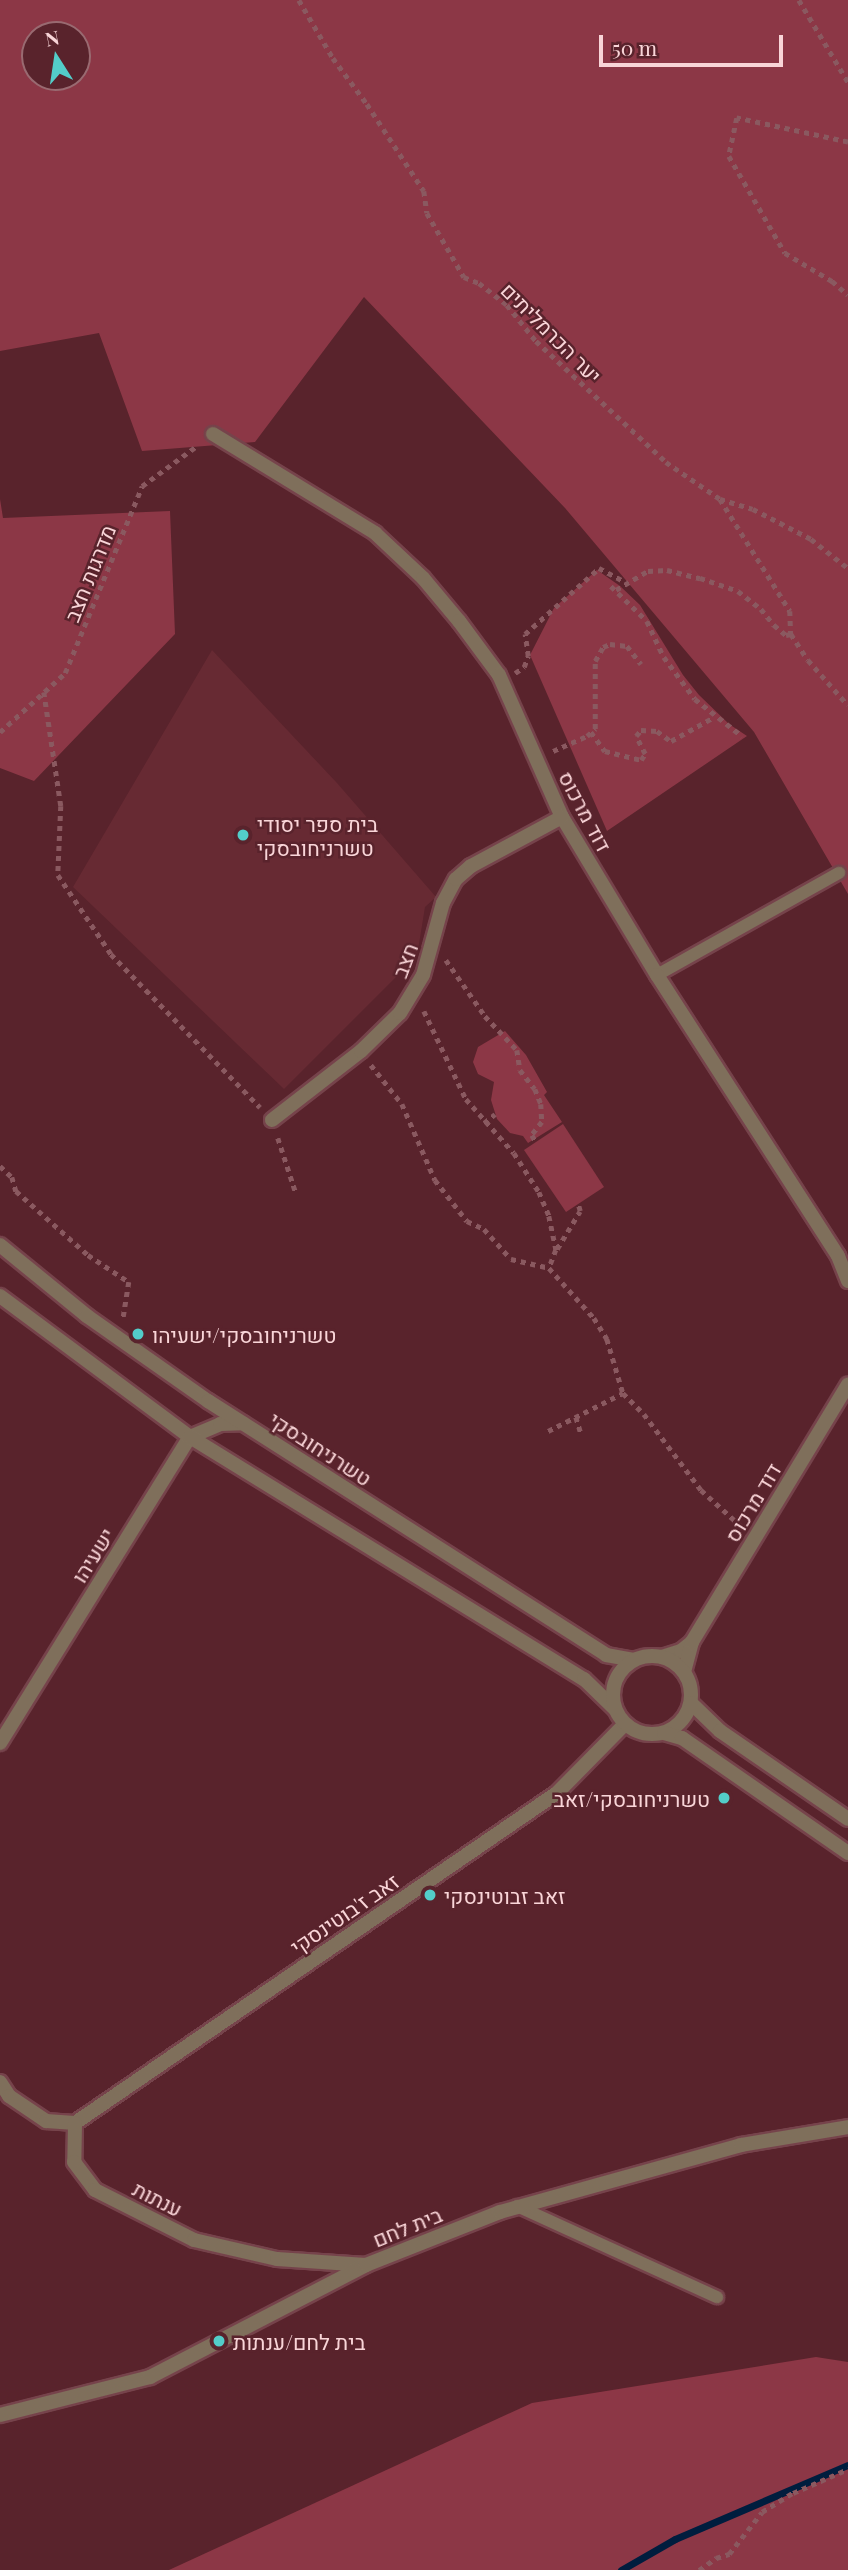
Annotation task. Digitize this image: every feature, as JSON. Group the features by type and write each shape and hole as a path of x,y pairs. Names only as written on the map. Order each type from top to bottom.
{"street":[{"name":"דוד מרכוס","path":"213,434 375,533 424,578 502,681 562,817 657,975 838,1256 848,1281"},
{"name":"חצב","path":"272,1120 361,1051 400,1013 415,991 433,942 443,903 456,879 471,866 562,817"},
{"name":"טשרניחובסקי","path":"0,1245 121,1340 243,1423 606,1655 635,1660"},
{"path":"0,1296 190,1437 584,1679 615,1709 625,1724 637,1731 664,1733 682,1738 848,1853"},
{"name":"דוד מרכוס","path":"684,1672 692,1642 848,1384"},
{"path":"190,1437 220,1424 243,1423"},
{"name":"ישעיהו","path":"0,1743 190,1437"},
{"path":"615,1709 614,1686 625,1667 635,1660 676,1653 692,1642"},
{"path":"662,1657 684,1672 689,1681 691,1703 681,1721 664,1733"},
{"path":"691,1703 720,1731 848,1819"},
{"name":"זאב ז'בוטינסקי","path":"75,2123 556,1793 625,1724"},
{"path":"0,2082 9,2096 46,2121 75,2123"},
{"name":"ענתות","path":"75,2123 74,2162 95,2190 194,2239 277,2259 366,2265"},
{"name":"בית לחם","path":"0,2414 149,2377 366,2265 517,2206 741,2144 848,2127"}],"lane":[{"path":"657,975 839,873"},
{"path":"517,2206 717,2297"}],"path":[{"name":"יער הכרמליתים","path":"299,0 333,58 424,191 427,213 464,277 479,283 507,305 536,341 666,462 720,499 753,509 811,539 848,568"},
{"path":"799,0 848,82"},
{"path":"848,142 737,118 729,156 785,253 848,295"},
{"name":"מדרגות חצב","path":"0,732 65,673 142,486 213,434"},
{"path":"720,499 790,611 791,634 808,660 848,705"},
{"path":"502,681 524,667 528,656 526,634 599,568 626,583"},
{"path":"742,736 714,717 695,699 664,657 647,621 614,588 649,572 667,570 700,578 738,591 761,609 786,635 791,634"},
{"path":"536,759 592,732 596,723 595,661 598,653 610,644 620,643 634,651 641,664"},
{"path":"44,692 61,806 58,875 111,954 272,1120 296,1193"},
{"path":"592,732 605,751 641,760 645,754 636,736 641,730 657,732 671,741 714,717"},
{"path":"433,942 485,1016 517,1050 520,1070 535,1089 541,1104 542,1122 532,1135 536,1142"},
{"path":"415,991 455,1080 484,1123 514,1153 539,1192 549,1216 556,1250"},
{"path":"361,1051 402,1104 429,1170 467,1222 484,1229 511,1259 549,1268 601,1327 623,1393 644,1414 701,1490 755,1538"},
{"path":"484,1123 495,1114"},
{"path":"0,1166 12,1177 16,1191 26,1200 88,1255 129,1282 121,1340"},
{"path":"549,1268 556,1250 580,1211 578,1205"},
{"path":"548,1431 623,1393"},
{"path":"576,1417 581,1433"},
{"path":"699,2570 716,2558 729,2554 762,2512 793,2493 848,2469"}],"shaded area":[{"path":"0,0 848,0 848,894 754,732 565,508 364,297 255,442 142,451 99,333 0,351"},
{"path":"0,499 3,518 170,511 175,634 34,781 0,768"},
{"path":"597,570 620,586 640,605 683,675 699,695 729,724 747,736 607,831 530,655 554,608"},
{"name":"בית ספר יסודי טשרניחובסקי","path":"212,650 337,783 436,897 425,907 417,956 284,1089 73,887"},
{"path":"505,1031 526,1055 547,1092 544,1095 562,1122 528,1143 523,1136 510,1133 497,1119 491,1100 494,1082 478,1074 473,1062 478,1047"},
{"path":"563,1124 604,1187 566,1212 524,1150"},
{"path":"816,2357 848,2362 848,2570 169,2570 532,2403"}],"waterway":[{"path":"621,2570 675,2539 848,2465"}],"place":[{"name":"בית ספר יסודי טשרניחובסקי","path":"243,835"},
{"name":"טשרניחובסקי/ישעיהו","path":"138,1334"},
{"name":"טשרניחובסקי/זאב","path":"724,1798"},
{"name":"זאב זבוטינסקי","path":"430,1895"},
{"name":"בית לחם/ענתות","path":"219,2341"}]}
